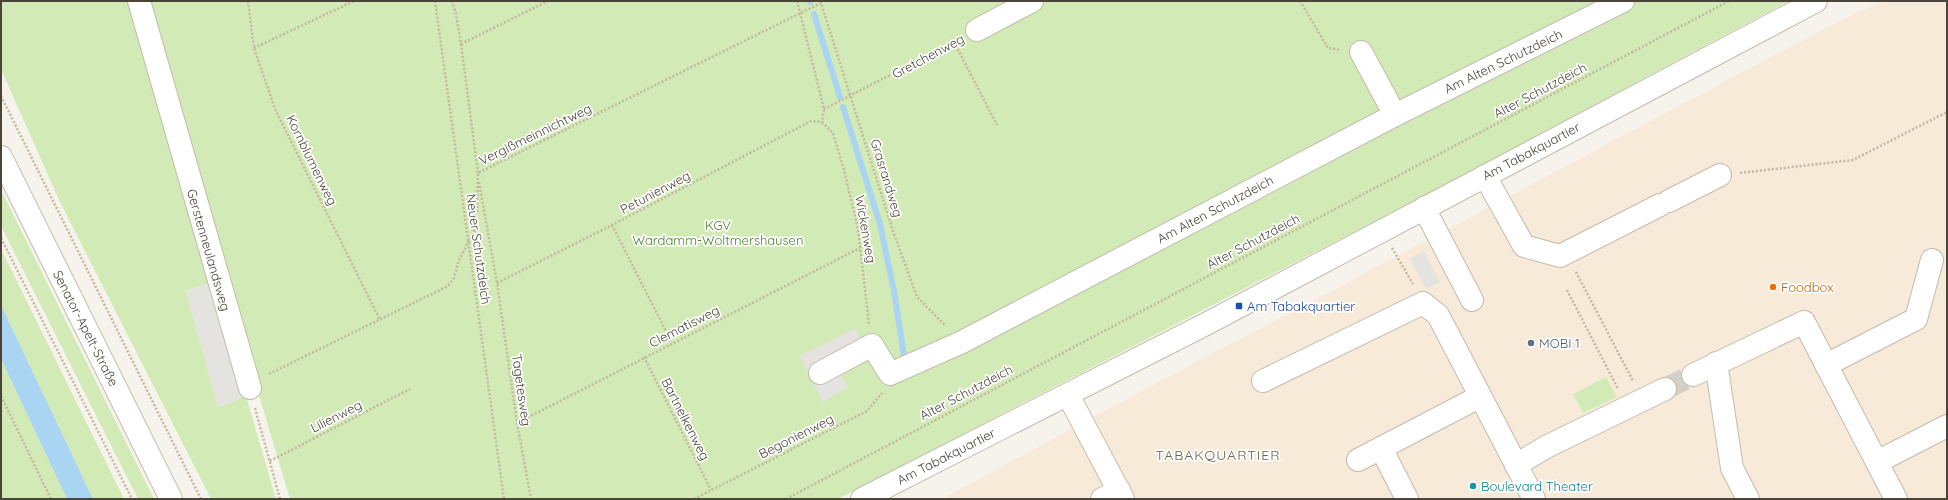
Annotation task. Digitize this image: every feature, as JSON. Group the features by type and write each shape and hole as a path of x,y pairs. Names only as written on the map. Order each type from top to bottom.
{"street":[{"name":"Gerstenneulandsweg","path":"139,1 249,386"},
{"name":"Gretchenweg","path":"976,30 1032,1"},
{"name":"Am Alten Schutzdeich","path":"890,374 962,342 1395,115 1623,1"},
{"name":"Am Tabakquartier","path":"862,499 1208,323 1816,1"},
{"path":"1361,52 1395,115"},
{"name":"Senator-Apelt-Straße","path":"1,157 171,499"},
{"path":"1485,176 1524,246 1560,256 1720,175"},
{"path":"1424,208 1472,300"},
{"path":"1826,364 1916,320 1932,260"},
{"path":"1263,381 1424,303 1438,315 1534,499"},
{"path":"1693,375 1804,322 1896,499"},
{"path":"820,373 872,345 890,374"},
{"path":"1716,363 1732,468 1748,499"},
{"path":"1516,465 1546,447 1665,389"},
{"path":"1068,394 1115,496"},
{"path":"1358,460 1480,397"},
{"path":"1877,462 1947,426"},
{"path":"1380,448 1407,499"}],"path":[{"name":"Kornblumenweg","path":"248,1 254,48 275,110 380,320"},
{"path":"254,48 354,1"},
{"name":"Neuer Schutzdeich","path":"435,1 504,499"},
{"name":"Neuer Schutzdeich","path":"452,1 456,14 461,44 478,173 497,283"},
{"path":"461,44 548,1"},
{"path":"797,1 824,109 822,122"},
{"path":"1300,1 1328,48 1361,52"},
{"name":"Alter Schutzdeich","path":"786,499 1729,1"},
{"name":"Vergißmeinnichtweg","path":"249,386 448,286 454,278 459,260 474,231 477,211 478,173 821,3"},
{"name":"Grasrandweg","path":"821,3 893,231 917,297 962,342"},
{"name":"Gretchenweg","path":"824,109 976,30"},
{"path":"954,42 996,125"},
{"path":"1,96 201,499"},
{"path":"1720,175 1853,160 1947,112"},
{"name":"Petunienweg","path":"497,283 811,121 822,122"},
{"name":"Wickenweg","path":"822,122 833,133 849,192 860,248 872,345"},
{"path":"612,225 672,343"},
{"path":"1382,230 1424,303"},
{"path":"1,238 132,499"},
{"name":"Clematisweg","path":"516,423 860,248"},
{"path":"1566,253 1635,404"},
{"name":"Tagetesweg","path":"497,283 516,423 531,499"},
{"path":"1567,290 1635,404"},
{"name":"Bartnelkenweg","path":"644,357 711,490"},
{"name":"Begonienweg","path":"694,499 867,412 884,390 890,374"},
{"path":"249,386 280,499"},
{"name":"Lilienweg","path":"270,461 410,389"},
{"path":"1,396 51,499"}],"shaded area":[{"path":"1886,1 1947,1 1947,499 942,499 1192,364 1752,67 1857,12"},
{"path":"1424,251 1440,282 1426,289 1410,259"},
{"path":"224,278 257,391 218,408 186,291"},
{"path":"855,328 864,344 865,361 841,375 848,387 823,402 799,356"}],"green space":[{"name":"KGV Wardamm-Woltmershausen","path":"1,1 1789,1 1429,193 838,499 290,499 224,278 186,291 218,407 246,396 276,499 211,499 60,202 1,69"},
{"path":"1,190 154,499 138,499 1,226"},
{"path":"1,249 124,499 93,499 1,305"},
{"path":"1,359 61,486 67,499 1,499"},
{"path":"1606,377 1617,397 1583,413 1573,394"}],"water":[{"path":"1,305 93,499 67,499 1,359"}],"waterway":[{"path":"814,14 840,97"},
{"path":"843,107 880,224 894,291 904,356"}],"tunnel":[{"path":"1665,389 1693,375"}],"place":[{"name":"Foodbox","path":"1773,287"},
{"name":"Am Tabakquartier","path":"1239,306"},
{"name":"MOBI 1","path":"1531,343"},
{"name":"Boulevard Theater","path":"1473,486"}],"district":[{"name":"TABAKQUARTIER","path":"1218,455"}]}
